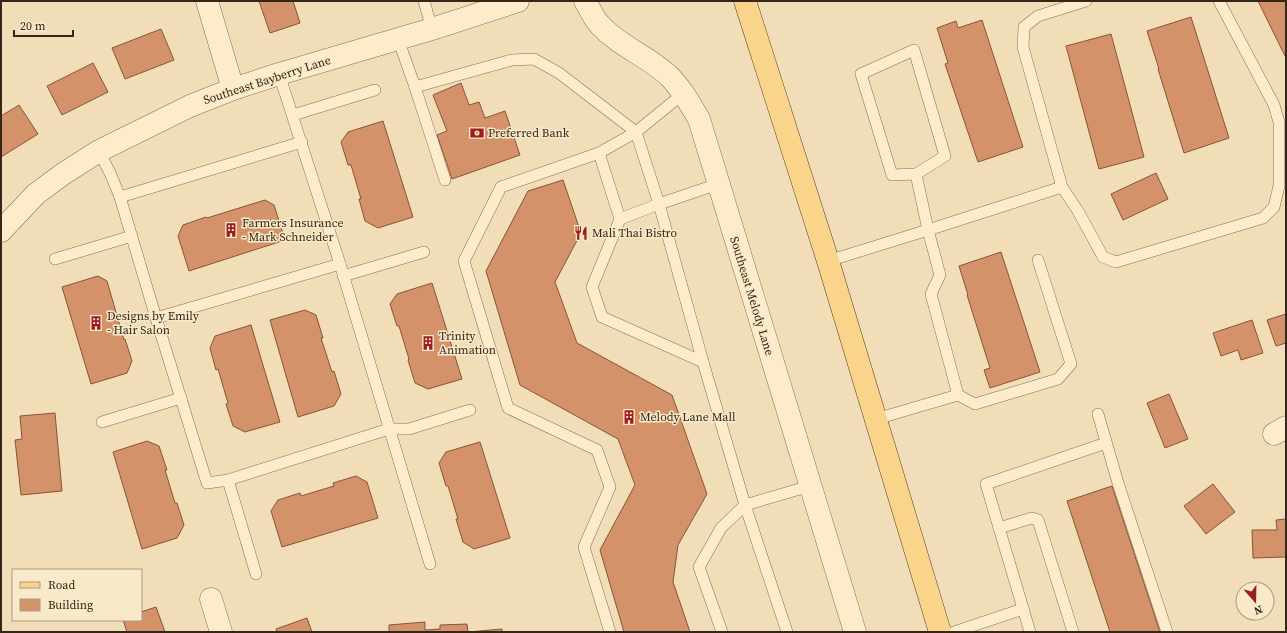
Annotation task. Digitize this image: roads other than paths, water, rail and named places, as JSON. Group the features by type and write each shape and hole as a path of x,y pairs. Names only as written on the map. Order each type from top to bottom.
{"main road":[{"path":"745,1 828,261 940,632"}],"street":[{"path":"207,1 233,88"},
{"name":"Southeast Bayberry Lane","path":"1,231 36,194 98,150 190,106 233,88 432,29 518,1"},
{"name":"Southeast Melody Lane","path":"586,1 598,24 616,40 643,56 669,76 684,93 699,119 855,632"},
{"path":"212,599 221,632"}],"lane":[{"path":"424,1 432,29"},
{"path":"1086,1 1038,16 1024,27 1023,46 1062,187 1078,211 1103,257 1116,262 1263,218 1274,207 1279,186 1279,122 1274,105 1218,1"},
{"path":"398,39 445,180"},
{"path":"914,50 945,156 916,174 892,175 861,74 914,50"},
{"path":"414,87 512,60 534,59 559,73 636,132 659,204 745,505 787,632"},
{"path":"279,74 340,264 430,564"},
{"path":"293,115 374,90"},
{"path":"610,632 584,546 610,487 597,450 508,408 464,261 501,187 599,153 636,132 684,93"},
{"path":"120,197 302,142"},
{"path":"98,150 120,197 207,483 228,480 389,429 409,429 470,410"},
{"path":"599,153 620,219 592,287 602,317 703,362"},
{"path":"916,174 928,230 940,275 931,294 958,395"},
{"path":"620,219 718,184"},
{"path":"828,261 1062,187"},
{"path":"55,260 132,236"},
{"path":"343,276 424,252"},
{"path":"876,419 958,395 975,404 1058,380 1070,364 1038,260"},
{"path":"156,318 340,264"},
{"path":"102,422 180,398"},
{"path":"1098,414 1118,483 1167,632"},
{"path":"1030,632 986,484 1106,443"},
{"path":"228,480 256,574"},
{"path":"722,632 699,567 721,528 745,505 810,486"},
{"path":"999,528 1032,518 1038,520 1073,632"},
{"path":"954,632 1023,609"}],"place":[{"name":"Preferred Bank","path":"477,133"},
{"name":"Farmers Insurance - Mark Schneider","path":"231,230"},
{"name":"Mali Thai Bistro","path":"581,233"},
{"name":"Designs by Emily - Hair Salon","path":"96,323"},
{"name":"Trinity Animation","path":"428,343"},
{"name":"Melody Lane Mall","path":"629,417"}]}
